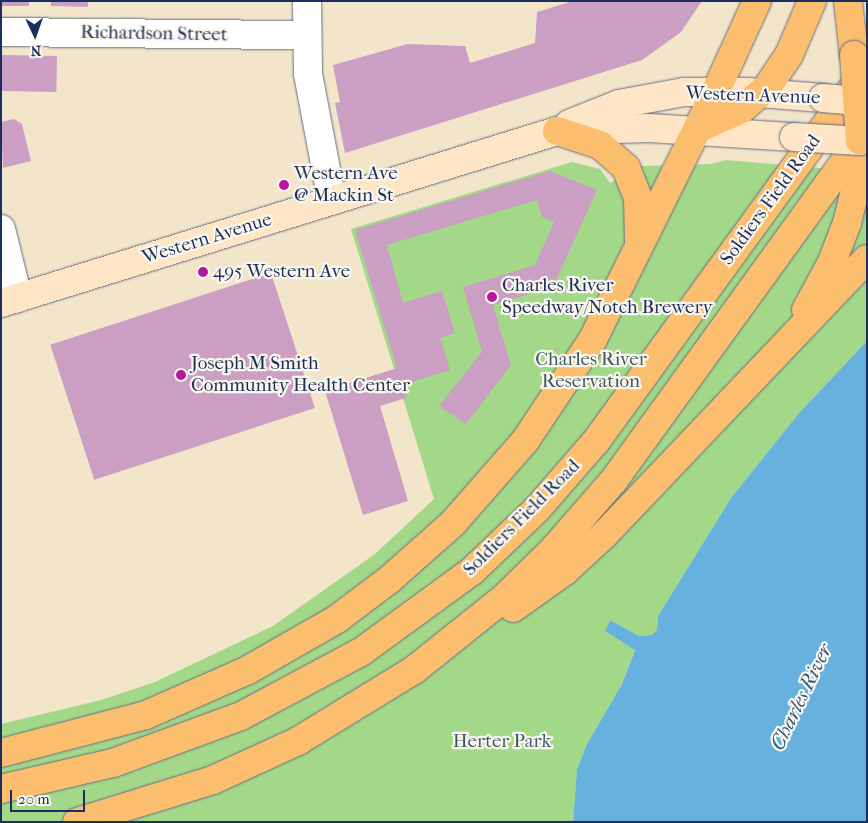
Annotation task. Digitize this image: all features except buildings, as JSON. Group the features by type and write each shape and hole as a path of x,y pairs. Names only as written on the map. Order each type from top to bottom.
{"main road":[{"path":"1,752 120,723 190,698 282,652 370,595 453,523 520,448 572,374 638,250 716,91 757,1"},
{"path":"794,45 812,1"},
{"path":"697,130 719,122 762,93 826,1"},
{"path":"761,368 800,319 825,277 847,223 865,138 860,62 848,1"},
{"name":"Soldiers Field Road","path":"1,789 130,758 241,716 361,652 472,571 537,509 589,450 860,62"},
{"name":"Western Avenue","path":"10,301 556,131 588,115 635,100 716,91 863,101"},
{"name":"Western Avenue","path":"556,131 613,128 865,138"},
{"path":"556,131 600,146 626,168 639,206 638,250"},
{"name":"Soldiers Field Road","path":"77,822 169,796 255,762 338,719 451,644 538,566 614,480 865,138"},
{"path":"451,644 530,598 585,553 867,259"}],"street":[{"path":"307,1 306,36 310,87 332,201"},
{"name":"Richardson Street","path":"1,32 306,36"},
{"path":"1,229 10,301"}],"green space":[{"name":"Charles River Reservation","path":"726,160 867,172 867,341 799,413 731,498 658,616 657,630 651,635 639,636 610,620 605,631 635,649 622,684 587,744 577,769 573,822 1,822 1,724 101,700 155,682 273,626 375,554 434,499 351,229 572,162 600,169 610,183 641,166 711,164"}],"water":[{"name":"Charles River","path":"867,341 867,822 573,822 577,769 587,744 622,684 635,650 605,631 610,620 639,636 651,635 657,630 658,616 731,498 799,413"}],"place":[{"name":"Western Ave @ Mackin St","path":"284,185"},
{"name":"495 Western Ave","path":"203,272"},
{"name":"Charles River Speedway/Notch Brewery","path":"492,297"},
{"name":"Joseph M Smith Community Health Center","path":"181,375"}],"park label":[{"name":"Herter Park","path":"502,742"}]}
